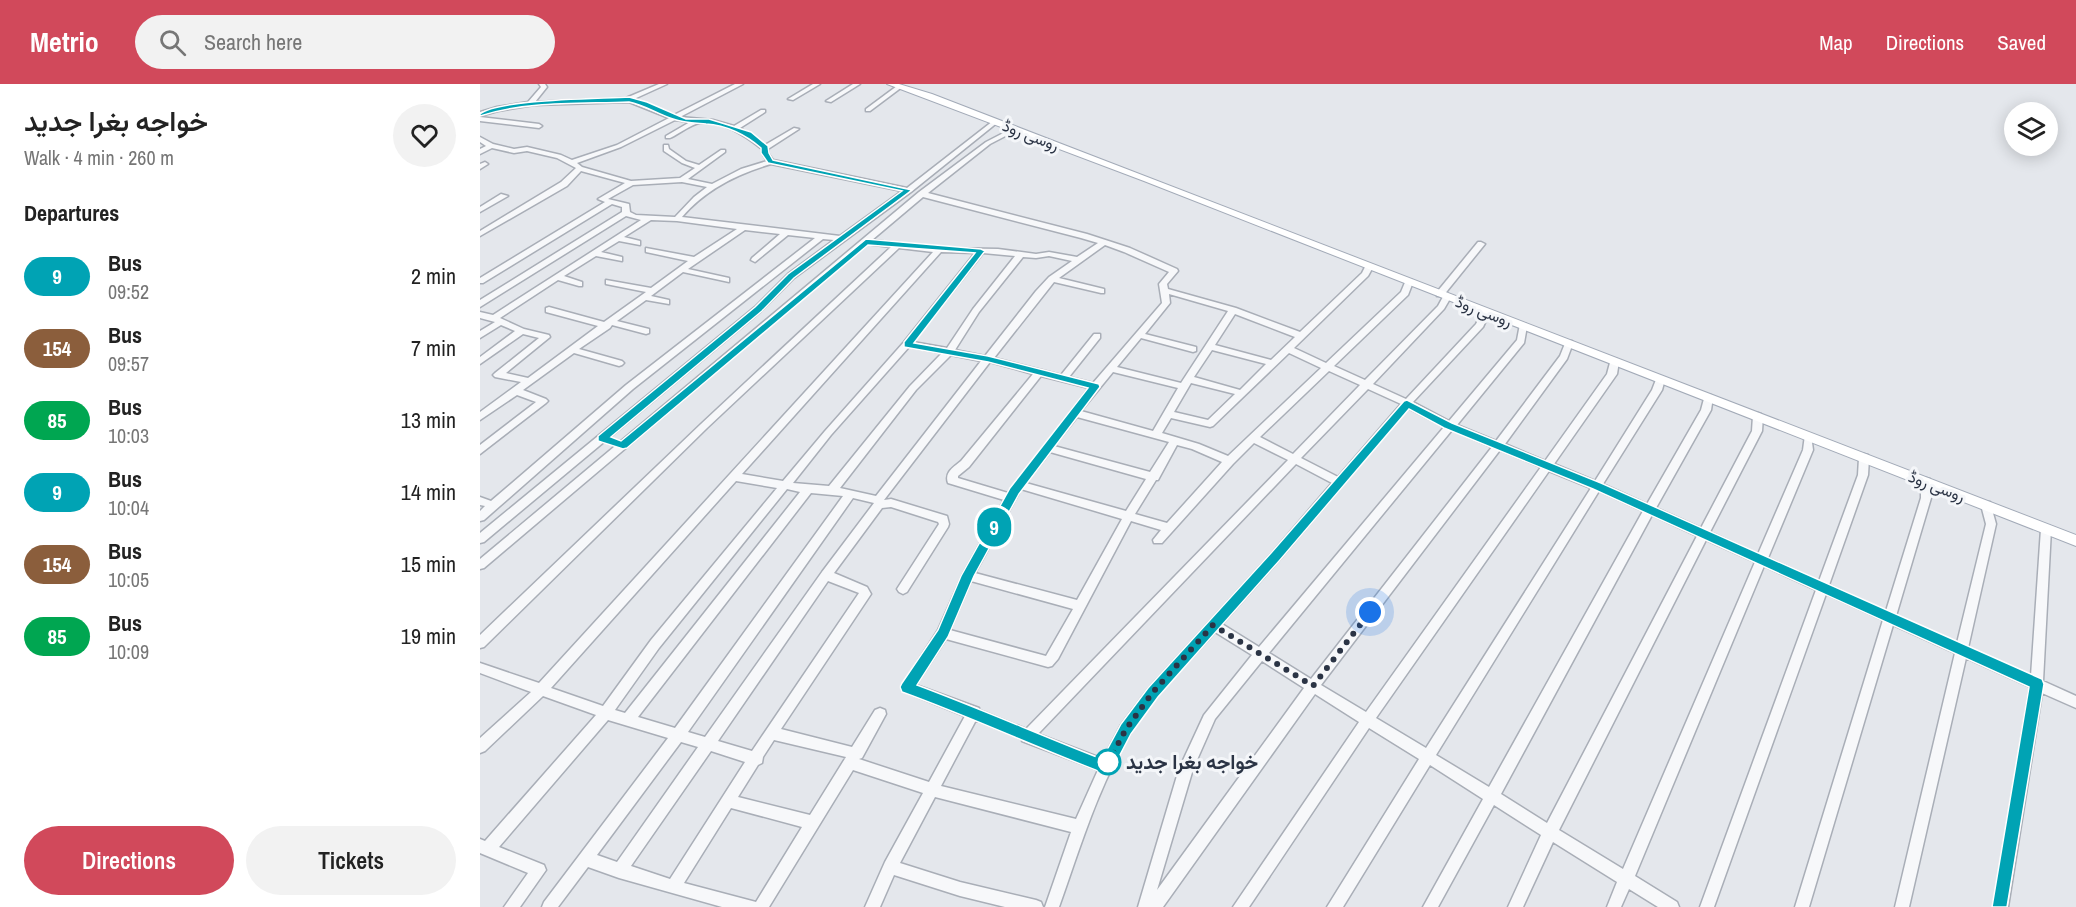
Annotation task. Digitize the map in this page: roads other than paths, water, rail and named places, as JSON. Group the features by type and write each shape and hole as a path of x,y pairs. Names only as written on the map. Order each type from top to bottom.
{"main road":[{"name":"روسی روڈ","path":"895,85 1015,129 1660,378 2076,541"}],"street":[{"path":"529,105 544,87 542,84"},
{"path":"629,100 664,84"},
{"path":"571,163 619,146 740,84"},
{"path":"791,99 817,84"},
{"path":"829,101 857,84"},
{"path":"868,110 895,85"},
{"path":"480,114 491,109 529,105 629,100 645,103 672,117 709,122 748,134 765,148 765,153 771,162"},
{"path":"734,129 763,111"},
{"path":"480,119 539,126"},
{"path":"668,137 697,121"},
{"path":"480,539 758,309 791,276 908,190 995,122"},
{"path":"765,148 796,129"},
{"path":"480,565 922,194 988,143 1015,129"},
{"path":"480,139 491,146 514,151 527,149 559,156 580,168 631,183 682,180 714,186"},
{"path":"480,152 491,146"},
{"path":"666,146 666,150 684,162 699,167"},
{"path":"682,180 723,151"},
{"path":"677,219 692,200 735,173 771,162 908,190"},
{"path":"480,234 564,184 580,168"},
{"path":"626,213 626,206 602,199 631,183"},
{"path":"922,194 1084,236 1102,244 1127,250 1173,271 1165,280 1166,303 1095,387 1010,498 968,576 943,633 907,687 1106,767"},
{"path":"480,210 504,196"},
{"path":"480,281 612,201"},
{"path":"626,213 635,217 677,219 842,239"},
{"path":"480,304 626,213"},
{"path":"480,335 557,277 651,217"},
{"path":"480,417 695,260 744,228"},
{"path":"755,260 787,232"},
{"path":"480,517 680,347 821,237"},
{"path":"618,238 637,243"},
{"path":"866,242 939,250 1020,255 1049,254 1078,260"},
{"path":"619,871 826,575 988,359 1052,279 1102,244"},
{"path":"1027,737 1441,307 1444,296 1481,244"},
{"path":"480,643 705,426 898,245"},
{"path":"649,250 695,260"},
{"path":"480,747 541,690 939,250"},
{"path":"511,907 539,870 484,848 606,713 669,628 828,433 907,345 981,251"},
{"path":"594,253 619,259"},
{"path":"832,490 913,388 948,353 976,311 1020,255"},
{"path":"1168,414 1210,424 1365,274 1369,267"},
{"path":"683,270 726,280"},
{"path":"557,277 579,284"},
{"path":"1052,279 1101,291"},
{"path":"609,282 654,291"},
{"path":"1158,540 1229,461 1405,293 1409,282"},
{"path":"1164,290 1233,310 1302,336"},
{"path":"645,297 666,302"},
{"path":"549,310 646,331"},
{"path":"1156,435 1233,310"},
{"path":"1052,907 1080,827 1106,767 1126,729 1153,692 1276,556 1407,404 1480,325 1486,312"},
{"path":"480,315 545,339 498,375 530,381"},
{"path":"1145,907 1186,769 1210,715 1448,425 1521,340 1523,326"},
{"path":"480,361 521,332"},
{"path":"1139,335 1193,349"},
{"path":"1063,379 1096,336"},
{"path":"1154,907 1313,686 1564,357 1569,343"},
{"path":"907,345 988,359 1095,387"},
{"path":"1209,346 1273,363"},
{"path":"1288,349 1448,425 1597,486 2076,702"},
{"path":"573,350 619,363"},
{"path":"1240,907 1368,719 1612,374 1614,361"},
{"path":"1111,368 1241,393"},
{"path":"1010,498 952,480 953,474 965,464 1038,373"},
{"path":"1334,907 1657,390 1660,378"},
{"path":"480,450 543,401 516,391"},
{"path":"1430,907 1494,795 1648,510 1706,410 1708,397"},
{"path":"1075,413 1175,440 1229,461"},
{"path":"1515,907 1550,832 1757,430 1758,417"},
{"path":"1614,907 1808,450 1808,437"},
{"path":"1254,438 1338,482"},
{"path":"602,439 623,445"},
{"path":"943,633 1048,662 1130,515 1175,440"},
{"path":"1047,448 1154,477"},
{"path":"1707,907 1824,587 1863,475 1864,458"},
{"path":"735,477 808,489 832,490 891,503 943,519 944,524 903,589"},
{"path":"1802,907 1891,619 1926,498 1926,482"},
{"path":"1019,485 1169,528"},
{"path":"628,719 808,489"},
{"path":"549,907 850,495"},
{"path":"480,501 493,505"},
{"path":"1902,907 1991,524 1986,505"},
{"path":"2001,907 2037,684 2046,529"},
{"path":"673,887 771,734 865,594 863,591 826,575"},
{"path":"968,576 1080,606"},
{"path":"1213,625 1368,719 1427,758 1494,795 1672,907"},
{"path":"480,668 606,713 678,733 757,759"},
{"path":"872,907 890,867 974,712"},
{"path":"761,907 880,714"},
{"path":"771,734 854,759 932,790 1080,827"},
{"path":"729,801 814,823"},
{"path":"586,859 673,887 752,907"},
{"path":"890,867 960,889 1036,907"}],"place":[{"name":"خواجه بغرا جدید","path":"1108,762"}]}
